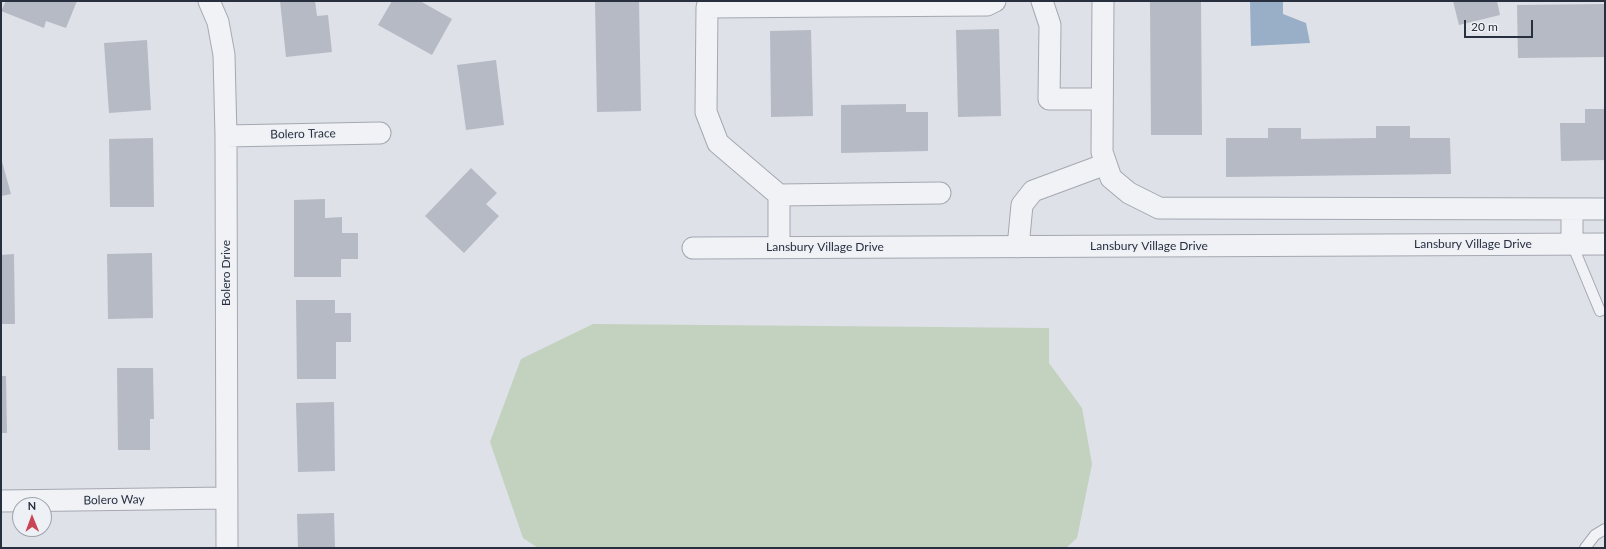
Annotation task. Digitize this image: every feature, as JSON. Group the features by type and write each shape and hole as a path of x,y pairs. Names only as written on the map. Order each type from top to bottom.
{"street":[{"name":"Bolero Drive","path":"209,1 218,22 224,55 226,136 227,548"},
{"path":"940,193 779,195 718,143 706,112 707,7 987,5 995,1"},
{"path":"1042,1 1050,25 1049,99 1102,99"},
{"path":"1103,1 1102,152 1111,178 1129,193 1159,208 1605,209"},
{"name":"Bolero Trace","path":"226,136 380,133"},
{"path":"1018,247 1022,205 1033,191 1106,164"},
{"path":"779,195 779,247"},
{"path":"1572,209 1572,244"},
{"name":"Lansbury Village Drive","path":"693,248 1605,244"},
{"name":"Bolero Way","path":"1,501 226,498"}],"lane":[{"path":"1572,244 1600,311"},
{"path":"1585,548 1595,535 1605,529"}],"green space":[{"path":"593,324 1049,328 1049,363 1082,408 1092,464 1077,538 1066,548 538,548 523,538 490,442 521,359"}],"water":[{"path":"1250,1 1283,1 1283,14 1306,23 1310,43 1251,46"}],"building":[{"path":"6,1 77,1 66,28 46,21 44,28 1,11"},
{"path":"280,1 315,1 317,16 328,15 332,52 286,57"},
{"path":"392,1 420,1 452,19 432,55 378,25"},
{"path":"595,1 639,1 641,111 597,112"},
{"path":"1150,1 1201,1 1202,135 1151,135"},
{"path":"1453,1 1497,1 1500,15 1459,25"},
{"path":"1605,4 1605,57 1518,58 1517,5"},
{"path":"999,29 1001,116 958,117 956,30"},
{"path":"811,30 813,116 771,117 770,31"},
{"path":"147,40 151,110 109,113 104,43"},
{"path":"496,60 504,125 466,130 457,65"},
{"path":"906,104 906,112 928,112 928,151 841,153 841,105"},
{"path":"1585,109 1605,109 1605,160 1561,161 1560,123 1585,123"},
{"path":"1376,126 1410,126 1410,138 1450,138 1451,174 1226,177 1226,138 1268,138 1268,128 1301,128 1301,139 1376,138"},
{"path":"153,138 154,207 110,207 109,139"},
{"path":"1,158 11,194 1,196"},
{"path":"471,168 497,193 486,204 499,216 464,253 425,216"},
{"path":"325,199 325,218 342,217 342,233 358,233 358,259 341,259 341,277 294,277 294,200"},
{"path":"152,253 153,318 108,319 107,254"},
{"path":"14,254 15,324 1,324 1,255"},
{"path":"296,300 335,300 335,313 351,313 351,342 336,342 336,379 297,379"},
{"path":"117,368 153,368 154,419 150,419 150,450 118,450"},
{"path":"1,376 6,376 7,433 1,433"},
{"path":"334,402 335,471 298,472 296,403"},
{"path":"334,513 335,548 298,548 297,514"}]}
